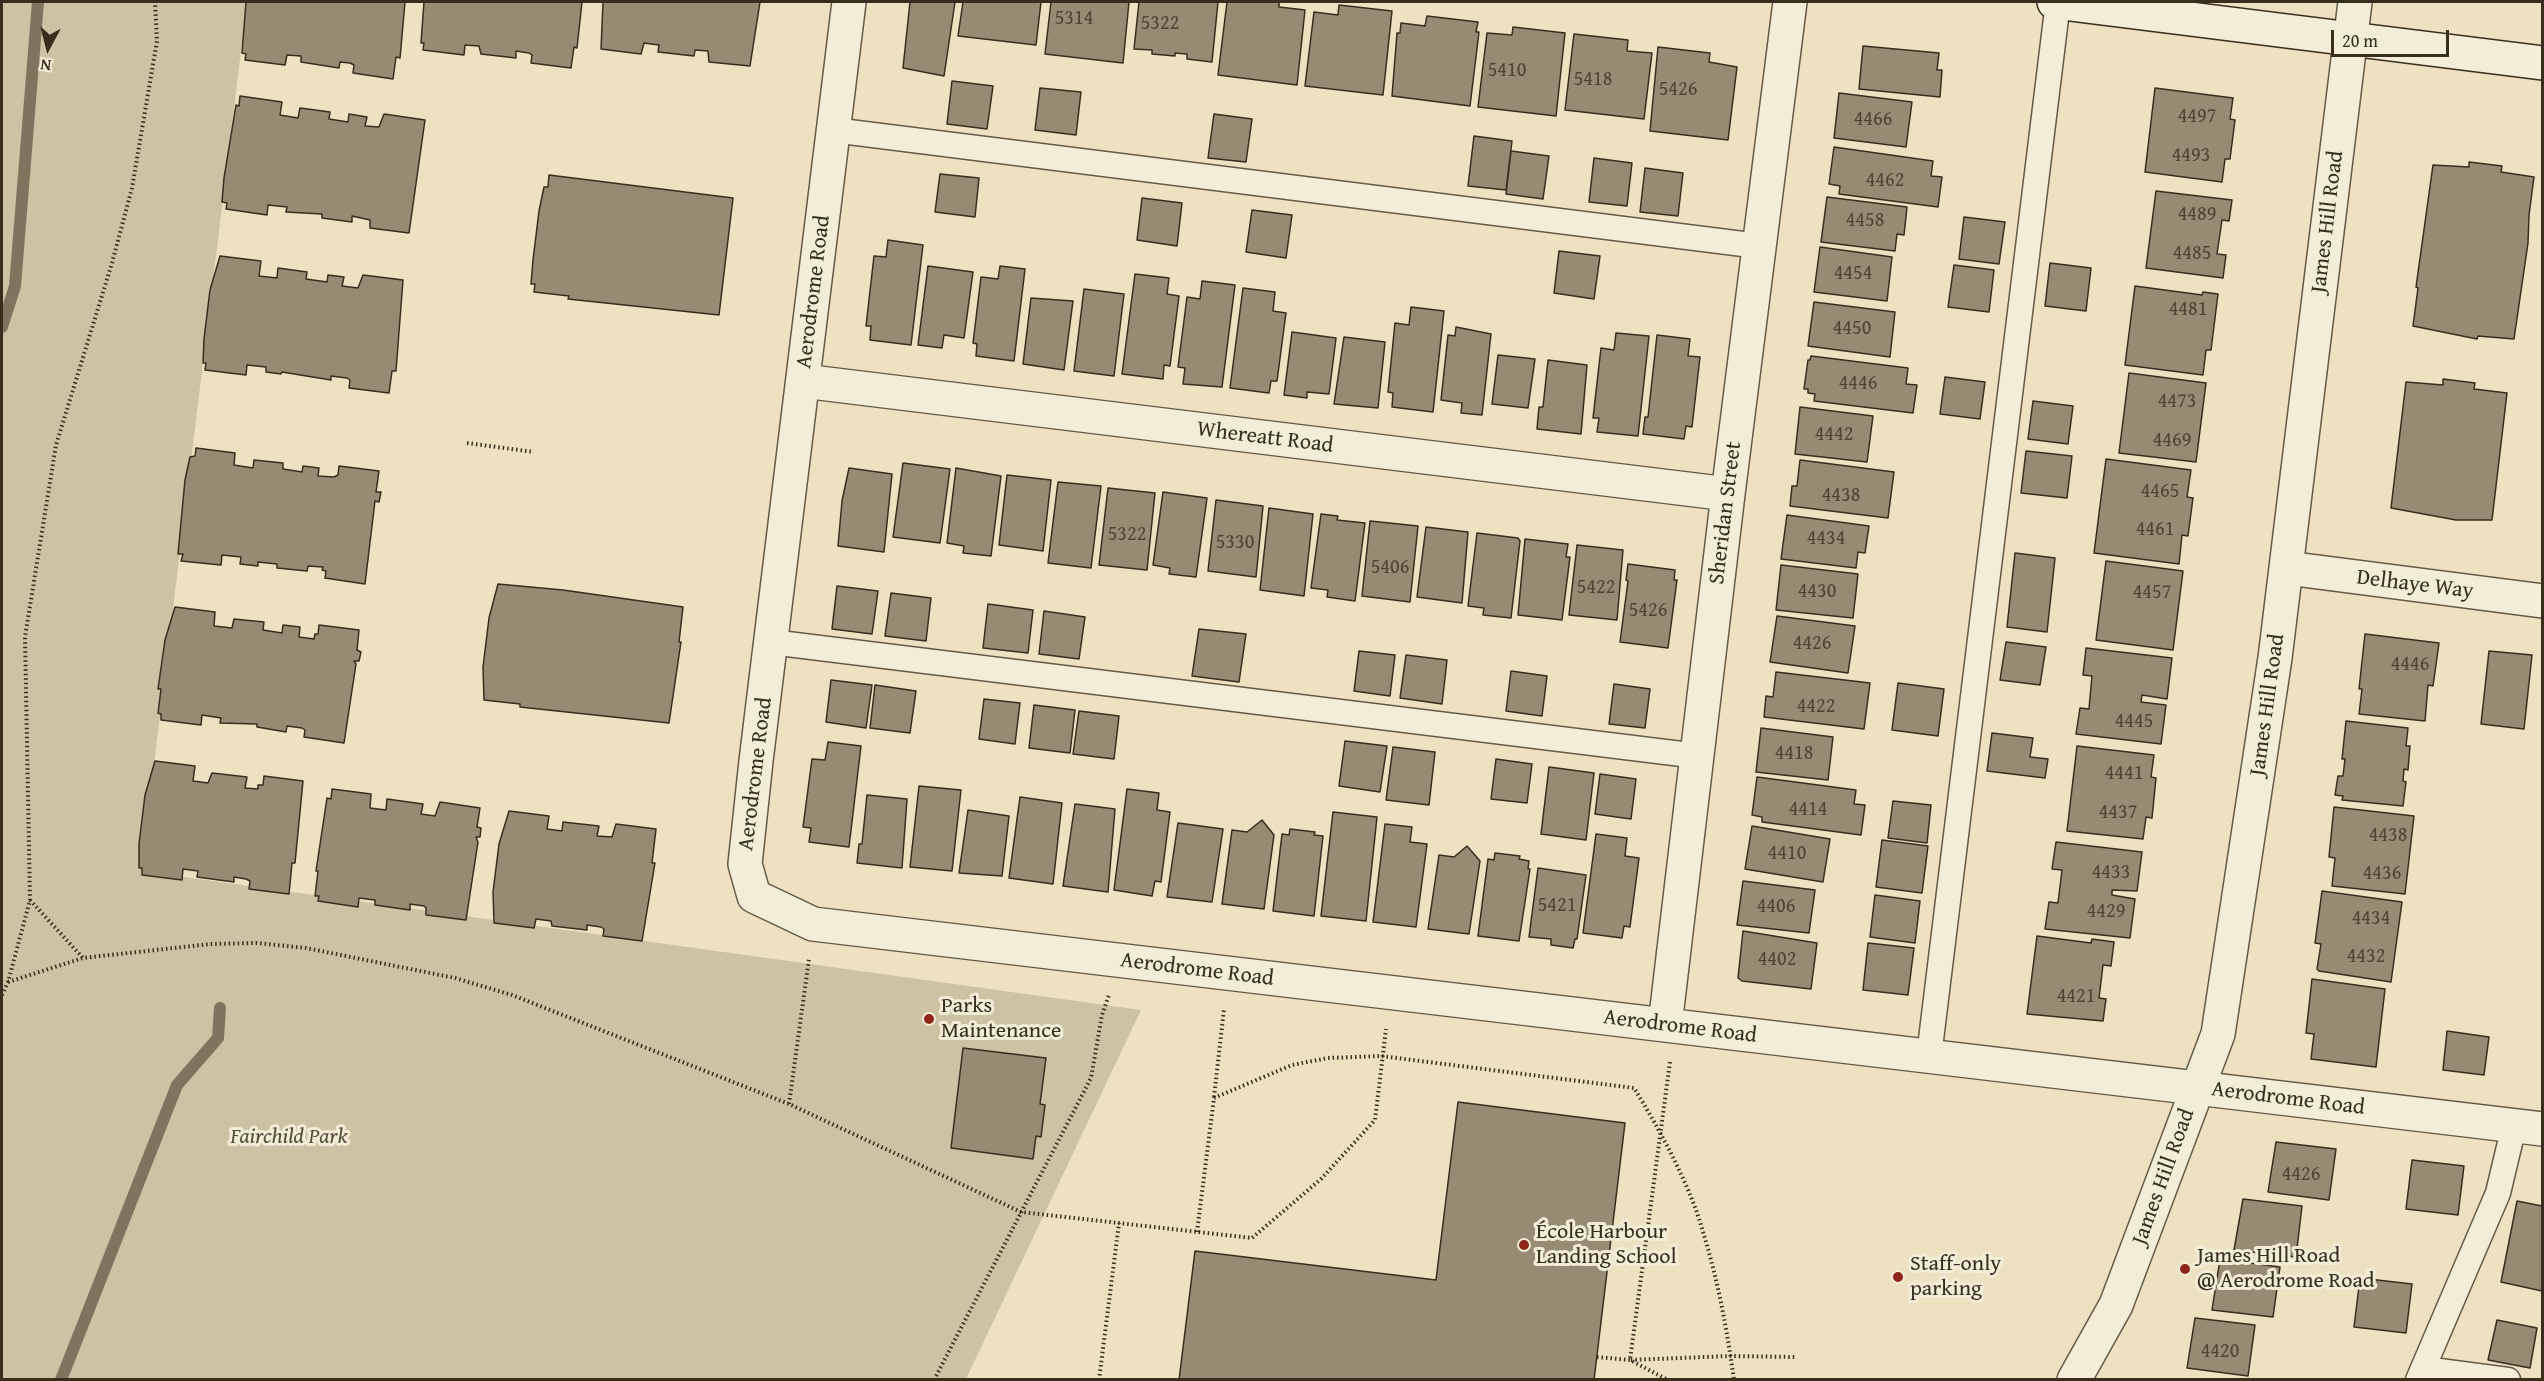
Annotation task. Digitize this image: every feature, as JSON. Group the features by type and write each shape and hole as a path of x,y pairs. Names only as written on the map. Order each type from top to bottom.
{"street":[{"name":"Aerodrome Road","path":"849,2 745,864 754,896 813,924 2528,1127"},
{"name":"Sheridan Street","path":"1670,1026 1728,494 1790,2"},
{"path":"2056,2 2351,37 2542,63"},
{"name":"James Hill Road","path":"2074,1380 2116,1305 2218,1035 2287,568 2355,2"},
{"name":"Whereatt Road","path":"803,381 1728,494"},
{"name":"Delhaye Way","path":"2287,568 2542,602"}],"lane":[{"path":"1929,1056 2056,2"},
{"path":"833,130 1759,246"},
{"path":"771,642 1698,756"},
{"path":"2508,1380 2421,1374 2528,1127"}],"path":[{"path":"2,995 8,982 30,900 25,637 56,445 112,263 132,188 157,41 155,2"},
{"path":"467,443 534,452"},
{"path":"30,900 83,958"},
{"path":"789,1104 813,924"},
{"path":"8,982 83,958 210,944 257,943 306,948 414,969 455,978 512,995 789,1104 1021,1212 1252,1238 1321,1179 1375,1120 1390,993"},
{"path":"934,1380 1091,1078 1102,1015 1121,961"},
{"path":"1197,1232 1227,973"},
{"path":"1630,1360 1660,1130 1670,1026"},
{"path":"1214,1098 1256,1078 1292,1065 1328,1058 1381,1056 1634,1088 1660,1130 1703,1230 1718,1289 1734,1380"},
{"path":"1099,1380 1119,1223"},
{"path":"1597,1357 1630,1360 1730,1356 1796,1357"},
{"path":"1630,1360 1668,1380"}],"green space":[{"name":"Fairchild Park","path":"2,2 247,2 141,871 1141,1010 966,1379 2,1380"}],"building":[{"path":"246,2 405,2 400,58 396,57 393,79 353,73 354,65 350,63 340,62 339,68 301,62 301,56 287,55 285,65 245,60 246,54 242,53"},
{"path":"424,2 582,2 577,48 574,47 571,68 531,63 532,55 529,53 516,51 516,58 481,54 479,46 465,45 464,55 423,50 424,43 421,43"},
{"path":"603,2 760,2 750,66 709,62 708,51 695,50 694,56 658,52 659,45 644,43 641,54 601,49"},
{"path":"910,2 955,2 944,76 903,68"},
{"path":"963,2 1041,2 1036,45 958,36"},
{"path":"1051,2 1129,2 1123,63 1045,54"},
{"path":"1139,2 1218,2 1212,62 1187,59 1187,54 1175,53 1175,56 1152,54 1152,50 1134,49"},
{"path":"1227,2 1279,2 1279,7 1305,10 1297,85 1218,75"},
{"path":"1339,5 1392,11 1383,95 1305,86 1314,12 1338,15"},
{"path":"1427,16 1478,22 1476,32 1479,32 1470,106 1392,96 1397,33 1400,33 1401,23 1425,26"},
{"path":"1513,27 1565,33 1556,116 1478,107 1487,33 1512,35"},
{"path":"1574,34 1628,40 1627,51 1652,53 1644,119 1565,110"},
{"path":"1863,46 1939,53 1937,70 1942,70 1940,97 1859,89"},
{"path":"1658,47 1710,53 1709,62 1737,67 1728,140 1650,131"},
{"path":"952,81 993,86 987,129 947,124"},
{"path":"1040,88 1081,92 1076,135 1035,130"},
{"path":"2155,88 2233,98 2230,119 2235,120 2230,159 2225,159 2222,182 2145,172"},
{"path":"1839,93 1912,102 1906,147 1834,138"},
{"path":"240,96 282,102 280,115 298,118 300,108 330,112 329,119 348,122 349,114 367,117 365,126 379,127 384,114 425,120 409,233 370,228 370,220 352,216 352,222 322,218 322,214 286,212 287,207 268,205 267,215 226,209 227,203 222,202 224,178 236,105 239,106"},
{"path":"1214,114 1252,119 1246,162 1208,158"},
{"path":"1474,136 1512,141 1506,190 1468,186"},
{"path":"1834,147 1933,161 1931,176 1942,177 1938,207 1839,194 1840,186 1829,184"},
{"path":"1511,151 1549,156 1543,199 1506,194"},
{"path":"1594,158 1632,163 1627,206 1589,202"},
{"path":"2469,162 2502,166 2501,172 2534,177 2528,243 2514,339 2478,336 2477,339 2413,326 2418,288 2416,287 2433,165 2469,167"},
{"path":"1645,168 1683,173 1678,216 1640,212"},
{"path":"940,174 979,178 975,217 935,212"},
{"path":"549,175 733,198 719,315 568,299 569,296 534,292 535,284 531,284 539,211 544,187 548,187"},
{"path":"2156,191 2232,200 2229,221 2222,220 2217,254 2226,255 2223,278 2146,268"},
{"path":"1827,197 1907,207 1904,235 1897,234 1895,251 1821,242"},
{"path":"1142,198 1182,203 1177,246 1137,240"},
{"path":"1252,210 1292,215 1286,258 1246,252"},
{"path":"1964,217 2005,222 1999,264 1959,259"},
{"path":"888,240 923,245 911,345 870,340 871,326 866,326 874,256 886,257"},
{"path":"1820,247 1892,257 1887,301 1814,292"},
{"path":"1559,251 1600,256 1594,299 1554,293"},
{"path":"220,256 261,261 259,276 277,278 278,268 307,272 306,279 327,282 328,275 344,277 342,286 358,288 363,275 403,280 396,371 392,371 389,393 349,388 350,380 347,378 331,376 331,380 282,372 281,374 266,372 266,367 247,365 246,375 205,370 204,339 210,290"},
{"path":"2050,263 2091,268 2086,311 2045,306"},
{"path":"1954,265 1994,270 1989,312 1948,307"},
{"path":"928,266 973,272 964,338 944,335 942,348 918,345"},
{"path":"1000,266 1025,269 1014,361 976,356 977,344 973,343 981,277 998,279"},
{"path":"1135,274 1169,278 1167,294 1179,296 1170,366 1164,365 1163,379 1122,374"},
{"path":"1202,281 1235,285 1222,387 1183,384 1185,368 1178,367 1187,297 1200,299"},
{"path":"2135,286 2202,295 2203,292 2218,294 2211,350 2206,350 2203,375 2125,365"},
{"path":"1243,288 1275,292 1273,311 1286,313 1277,381 1271,381 1269,393 1230,388"},
{"path":"1084,289 1124,294 1114,376 1074,371"},
{"path":"1031,298 1073,301 1064,370 1023,364"},
{"path":"1814,302 1895,312 1890,357 1808,346"},
{"path":"1411,307 1444,311 1433,412 1392,407 1393,393 1388,392 1395,323 1409,325"},
{"path":"1456,327 1491,334 1482,415 1461,413 1462,403 1441,400 1448,335 1455,336"},
{"path":"1292,332 1336,338 1329,394 1307,392 1307,398 1284,395"},
{"path":"1616,333 1649,336 1638,436 1597,432 1599,418 1593,418 1601,348 1614,350"},
{"path":"1657,335 1690,339 1688,356 1700,357 1692,427 1686,426 1684,439 1643,434 1645,417 1648,417"},
{"path":"1344,337 1385,342 1378,408 1334,404"},
{"path":"1498,355 1535,359 1528,408 1492,404"},
{"path":"1811,356 1908,368 1906,384 1917,385 1913,413 1814,401 1815,394 1808,393 1808,389 1804,389 1808,360"},
{"path":"1548,360 1587,365 1581,434 1537,429 1539,407 1543,407"},
{"path":"2129,373 2206,383 2196,462 2119,453"},
{"path":"1945,377 1985,382 1980,419 1940,414"},
{"path":"2443,379 2475,383 2474,389 2507,393 2492,520 2456,520 2391,508 2406,382 2443,385"},
{"path":"2033,401 2073,406 2068,444 2028,439"},
{"path":"1800,407 1873,416 1867,462 1795,454"},
{"path":"196,448 235,453 234,465 253,468 254,460 283,463 283,469 302,472 303,466 319,468 318,476 334,477 338,475 339,466 379,471 376,492 381,492 379,502 375,501 365,584 325,578 326,571 322,570 323,567 308,566 307,571 277,568 277,564 258,562 258,566 240,564 241,557 222,555 221,565 181,561 183,554 178,554 185,480 190,457 195,456"},
{"path":"2026,451 2072,456 2067,498 2021,493"},
{"path":"2106,459 2191,470 2187,497 2193,498 2188,536 2182,535 2179,564 2094,553"},
{"path":"1800,460 1894,472 1888,518 1790,506 1792,486 1797,486"},
{"path":"903,463 950,469 940,543 893,537"},
{"path":"849,468 892,474 884,552 838,546 842,501"},
{"path":"956,468 1001,476 991,556 963,553 964,546 947,543"},
{"path":"1007,475 1051,480 1043,551 999,545"},
{"path":"1058,482 1101,486 1091,568 1048,563"},
{"path":"1108,488 1155,493 1147,570 1099,565"},
{"path":"1163,492 1207,498 1196,577 1169,574 1170,568 1153,565"},
{"path":"1216,500 1263,506 1256,577 1208,571"},
{"path":"1269,508 1313,514 1304,596 1260,590"},
{"path":"1321,514 1338,516 1337,520 1365,523 1355,601 1327,597 1328,590 1311,588"},
{"path":"1787,515 1869,526 1865,553 1858,552 1856,568 1781,559"},
{"path":"1370,521 1418,526 1410,602 1362,596"},
{"path":"1426,527 1468,532 1462,603 1417,597"},
{"path":"1477,533 1518,538 1520,541 1511,618 1483,615 1484,608 1468,606"},
{"path":"1525,539 1568,544 1566,557 1570,557 1562,620 1518,615"},
{"path":"1577,545 1623,550 1617,620 1569,615"},
{"path":"2015,553 2055,558 2047,632 2007,627"},
{"path":"2106,561 2183,571 2173,650 2096,640"},
{"path":"1628,564 1675,570 1674,580 1677,580 1668,648 1620,642"},
{"path":"1781,565 1858,574 1853,618 1776,610"},
{"path":"498,584 563,590 683,607 679,642 681,642 669,723 520,707 520,704 484,700 483,667 489,618"},
{"path":"837,586 878,591 872,634 832,629"},
{"path":"891,593 931,598 926,641 885,636"},
{"path":"988,604 1033,610 1028,653 983,648"},
{"path":"175,607 215,612 214,626 232,628 234,619 264,622 263,630 282,633 283,625 300,627 299,637 314,639 315,634 318,634 319,625 359,630 357,650 361,652 359,661 354,661 356,664 344,743 304,737 305,730 302,728 287,726 286,732 257,727 257,724 220,723 221,718 202,715 201,725 161,720 161,714 158,713 161,689 158,689 165,640"},
{"path":"1044,611 1085,617 1079,659 1039,654"},
{"path":"1777,616 1855,626 1848,673 1770,662"},
{"path":"1199,629 1246,634 1239,682 1192,676"},
{"path":"2365,634 2439,643 2433,686 2428,685 2425,721 2359,714 2362,689 2359,689"},
{"path":"2006,642 2046,647 2040,685 2000,680"},
{"path":"2086,648 2172,658 2167,699 2142,695 2141,702 2166,705 2161,744 2076,734 2080,708 2089,709 2092,676 2083,675"},
{"path":"1359,651 1395,655 1390,696 1354,691"},
{"path":"2489,651 2532,655 2524,729 2481,724"},
{"path":"1406,655 1447,660 1442,704 1400,698"},
{"path":"1511,671 1547,676 1542,716 1506,711"},
{"path":"1776,672 1870,683 1864,729 1764,717 1766,696 1773,697"},
{"path":"831,680 872,685 866,728 826,722"},
{"path":"1898,683 1944,689 1938,736 1892,730"},
{"path":"1614,684 1650,689 1645,728 1609,724"},
{"path":"875,685 916,691 910,733 870,728"},
{"path":"984,699 1020,703 1015,744 979,739"},
{"path":"1034,705 1075,710 1070,753 1029,748"},
{"path":"1079,711 1119,716 1114,759 1073,754"},
{"path":"2346,721 2408,728 2406,746 2410,746 2408,770 2404,769 2403,781 2406,782 2403,806 2342,800 2343,796 2335,795 2338,776 2343,776 2345,759 2342,759"},
{"path":"1761,728 1833,737 1828,780 1756,772"},
{"path":"1992,733 2033,738 2030,757 2048,759 2045,778 1987,771"},
{"path":"1345,741 1387,746 1380,792 1339,786"},
{"path":"828,742 861,746 849,847 809,842 811,828 803,827 812,759 825,760"},
{"path":"2077,746 2154,755 2151,777 2156,778 2152,818 2146,817 2143,839 2067,831"},
{"path":"1393,747 1435,752 1429,805 1386,800"},
{"path":"1496,759 1532,764 1527,803 1491,799"},
{"path":"155,761 195,766 193,781 208,783 212,773 247,777 245,788 258,789 258,785 263,785 264,776 303,781 295,863 292,863 289,894 249,889 250,881 246,879 234,877 234,882 197,877 198,871 183,869 182,880 142,875 142,868 139,868 139,844 145,795"},
{"path":"1549,767 1594,773 1586,840 1541,834"},
{"path":"1600,774 1636,779 1631,819 1595,814"},
{"path":"1757,777 1856,790 1854,804 1865,805 1861,835 1762,822 1762,817 1752,815"},
{"path":"919,786 961,790 952,871 910,867"},
{"path":"332,789 371,794 370,808 386,810 387,799 423,804 421,814 435,816 440,802 480,808 477,827 481,828 480,837 476,837 478,842 466,920 426,915 424,906 410,904 410,910 375,905 375,900 359,898 358,907 318,901 319,896 315,896 318,871 316,871 327,798 331,799"},
{"path":"1127,789 1159,793 1157,810 1170,812 1161,882 1155,881 1152,896 1114,890"},
{"path":"867,795 907,799 902,868 857,863 859,844 862,844"},
{"path":"1020,797 1062,803 1053,884 1009,878"},
{"path":"1893,801 1931,805 1927,843 1888,838"},
{"path":"1075,804 1115,809 1108,892 1063,886"},
{"path":"2334,807 2414,816 2405,894 2332,886 2335,858 2329,857"},
{"path":"968,810 1009,816 1002,876 959,873"},
{"path":"509,811 549,816 547,829 562,831 563,822 599,826 597,836 612,837 616,824 656,829 652,863 655,863 642,941 603,936 604,929 587,925 587,930 552,926 551,921 536,919 534,928 494,923 493,892 499,844"},
{"path":"1333,812 1377,817 1366,921 1321,916"},
{"path":"1262,820 1274,835 1264,909 1222,904 1232,830 1247,832"},
{"path":"1178,823 1223,829 1212,902 1167,897"},
{"path":"1385,824 1412,827 1410,842 1427,844 1416,927 1373,922"},
{"path":"1752,826 1830,839 1823,882 1745,869"},
{"path":"1290,829 1315,832 1314,835 1323,836 1314,916 1273,911 1282,834 1289,835"},
{"path":"1596,834 1627,838 1625,856 1639,858 1630,927 1624,926 1622,938 1583,933"},
{"path":"1882,840 1928,846 1922,893 1876,887"},
{"path":"2056,842 2142,852 2137,891 2112,890 2112,895 2135,899 2130,938 2045,929 2049,902 2058,903 2062,870 2052,869"},
{"path":"1467,846 1480,861 1469,934 1428,929 1439,855 1454,857"},
{"path":"1495,853 1520,856 1519,859 1529,861 1528,869 1530,869 1519,941 1478,936 1488,859 1494,860"},
{"path":"1538,868 1586,875 1577,939 1575,939 1573,948 1551,945 1551,939 1529,937"},
{"path":"1743,881 1815,890 1809,933 1737,925"},
{"path":"2322,891 2402,902 2391,982 2317,969 2321,944 2315,943"},
{"path":"1875,895 1920,901 1915,943 1870,937"},
{"path":"1743,931 1817,943 1811,989 1742,981 1738,978"},
{"path":"2037,936 2091,943 2092,939 2114,942 2111,966 2103,965 2099,998 2106,999 2103,1021 2027,1014"},
{"path":"1868,943 1914,948 1908,995 1863,990"},
{"path":"2312,979 2385,989 2376,1067 2311,1059 2314,1034 2306,1033"},
{"path":"2447,1031 2489,1037 2484,1075 2443,1070"},
{"path":"963,1048 1046,1058 1040,1104 1045,1105 1041,1137 1036,1136 1033,1159 951,1148"},
{"path":"1458,1102 1625,1123 1594,1380 1179,1380 1195,1251 1436,1280"},
{"path":"2276,1142 2336,1149 2329,1200 2268,1192"},
{"path":"2412,1160 2464,1166 2458,1215 2406,1209"},
{"path":"2243,1199 2302,1206 2296,1257 2234,1250"},
{"path":"2517,1201 2542,1206 2542,1291 2501,1282"},
{"path":"2220,1259 2280,1267 2273,1317 2212,1310"},
{"path":"2360,1278 2412,1284 2406,1333 2354,1327"},
{"path":"2195,1318 2255,1325 2248,1376 2187,1368"},
{"path":"2497,1320 2537,1328 2530,1368 2488,1360"}],"waterway":[{"path":"2,327 15,286 38,2"},
{"path":"61,1380 177,1085 218,1038 220,1008"}],"place":[{"name":"Parks Maintenance","path":"929,1019"},
{"name":"École Harbour Landing School","path":"1524,1245"},
{"name":"James Hill Road @ Aerodrome Road","path":"2185,1269"},
{"name":"Staff-only parking","path":"1898,1277"}]}
